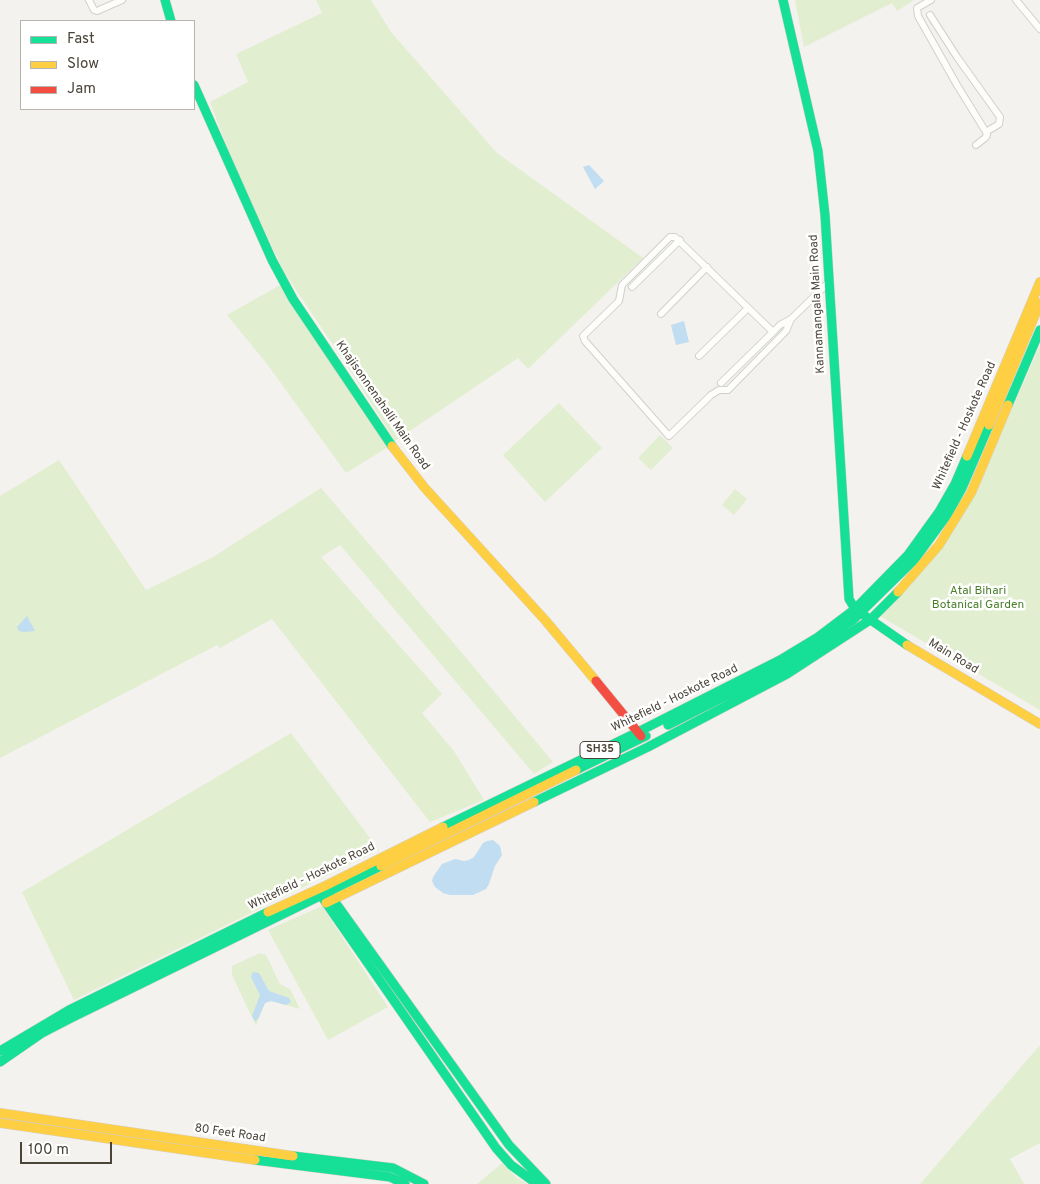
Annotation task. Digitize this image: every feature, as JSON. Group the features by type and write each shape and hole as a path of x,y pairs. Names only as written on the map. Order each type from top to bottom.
{"street":[{"path":"89,0 97,12 122,0"},
{"path":"165,0 172,20"},
{"path":"931,0 917,8 918,16 957,86 986,132 985,138 976,145"},
{"path":"1016,0 1040,29"},
{"name":"Kannamangala Main Road","path":"782,1 796,54 819,160 825,215 847,580 849,599 858,611"},
{"path":"930,15 957,57 1000,117 999,124 986,132"},
{"name":"Khajisonnenahalli Main Road","path":"195,87 272,260 293,299 393,448 424,487 545,620 648,747"},
{"path":"773,332 680,240 670,237 622,285 619,301 584,336 585,341 669,436 711,395 719,390 728,390 786,330 791,319"},
{"path":"632,287 680,240"},
{"path":"661,314 707,267"},
{"path":"722,384 780,325 791,319 829,282"},
{"name":"Whitefield - Hoskote Road","path":"858,611 908,555 939,512 956,484 1040,282"},
{"name":"Whitefield - Hoskote Road","path":"0,1062 42,1033 71,1018 325,894 396,849 640,735 780,660 858,611 914,560 947,516 962,488 1040,303"},
{"path":"699,356 748,308"},
{"path":"538,1184 511,1165 496,1148 325,894 648,747 787,674 870,620 904,586 939,545 971,493 1040,330"},
{"name":"Main Road","path":"858,611 915,650 1040,724"},
{"name":"Whitefield - Hoskote Road","path":"0,1051 69,1010 231,930 325,894"},
{"path":"358,941 509,1145 546,1184"},
{"name":"80 Feet Road","path":"0,1113 273,1153 393,1168 424,1184"},
{"name":"80 Feet Road","path":"0,1123 390,1177 405,1184"}],"green space":[{"path":"316,0 371,0 391,32 497,153 643,258 528,369 518,358 395,441 284,272 235,168 210,102 248,82 236,54 322,13"},
{"path":"795,0 914,0 897,11 892,3 804,47"},
{"path":"280,285 388,447 346,473 267,364 227,315"},
{"name":"Atal Bihari Botanical Garden","path":"1040,345 1040,710 880,616 943,544 974,496"},
{"path":"559,403 602,448 545,502 503,455"},
{"path":"660,435 673,448 651,470 638,458"},
{"path":"59,460 146,590 213,557 321,488 553,762 534,774 340,545 321,557 442,694 422,713 454,751 484,800 430,822 272,619 220,648 217,645 0,758 0,496"},
{"path":"735,489 747,499 734,515 722,505"},
{"path":"291,733 379,850 74,1000 22,892"},
{"path":"322,906 388,1007 328,1040 268,930"},
{"path":"260,953 266,955 280,984 290,989 300,1009 271,1001 265,1003 256,1026 232,975 232,966"},
{"path":"1040,1045 1040,1143 1010,1159 1024,1184 920,1184"},
{"path":"502,1163 517,1178 527,1184 477,1184"}],"water":[{"path":"589,165 604,181 595,189 583,167"},
{"path":"684,321 689,342 676,345 671,325"},
{"path":"27,616 35,631 19,631 17,627"},
{"path":"493,840 500,846 502,855 495,866 486,889 473,895 450,895 443,893 435,887 432,881 433,877 442,864 455,859 469,860 474,857 483,843"},
{"path":"253,972 259,973 269,991 289,998 291,1002 286,1005 271,1001 265,1003 258,1019 255,1021 252,1016 260,995 251,977"}],"traffic: fast":[{"path":"165,0 171,20"},
{"path":"783,0 818,151 825,215 849,599 855,609 907,645"},
{"path":"195,87 272,260 293,299 392,446"},
{"path":"1008,405 1040,330"},
{"path":"668,725 785,666 853,620 914,560 947,515 962,488 989,425"},
{"path":"443,827 638,732 780,660 818,637 855,609 908,555 939,512 955,484 967,456"},
{"path":"534,802 648,747 787,674 870,620 898,592"},
{"path":"576,770 646,736"},
{"path":"0,1062 42,1033 71,1018 381,866"},
{"path":"330,895 509,1145 546,1184"},
{"path":"324,900 496,1148 511,1165 537,1184"},
{"path":"0,1051 69,1010 268,912"},
{"path":"293,1156 393,1168 424,1184"},
{"path":"255,1160 390,1177 405,1184"}],"traffic: slow":[{"path":"967,456 1040,282"},
{"path":"989,425 1040,303"},
{"path":"898,592 939,545 971,493 1008,405"},
{"path":"392,446 424,487 545,620 596,681"},
{"path":"907,645 1040,724"},
{"path":"381,866 576,770"},
{"path":"326,903 534,802"},
{"path":"268,912 325,886 443,827"},
{"path":"0,1113 293,1156"},
{"path":"0,1123 255,1160"}],"traffic: jam":[{"path":"596,681 641,736"}]}
